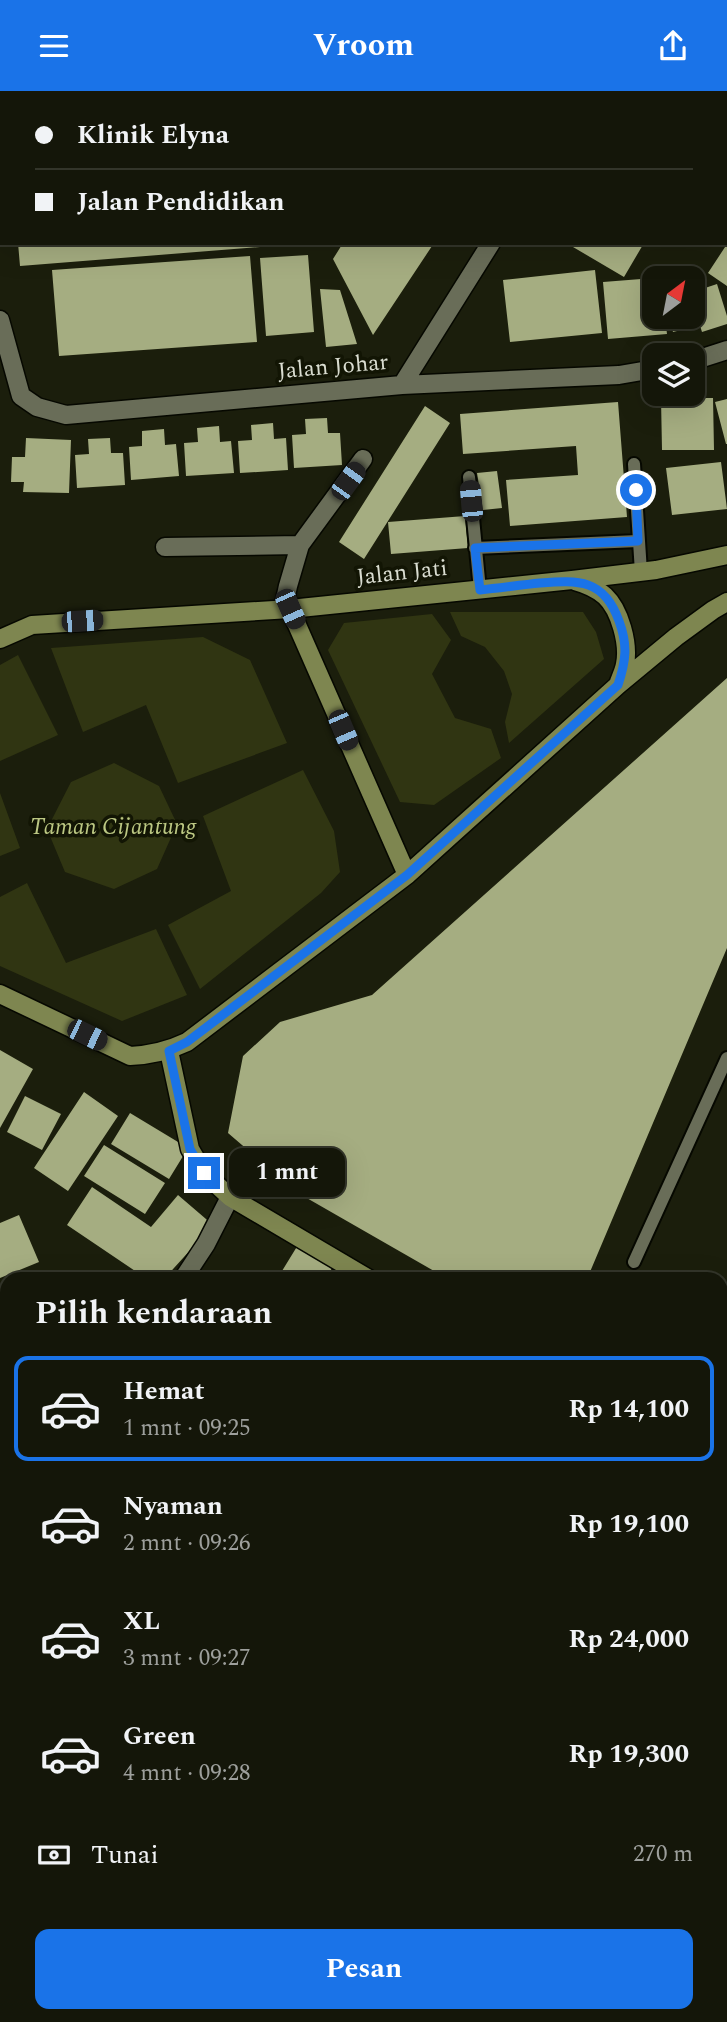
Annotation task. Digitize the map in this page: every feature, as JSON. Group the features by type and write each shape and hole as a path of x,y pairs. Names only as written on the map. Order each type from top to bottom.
{"main road":[{"name":"Jalan Jati","path":"2,635 32,625 287,609 572,580 641,572 727,555"},
{"path":"572,580 589,585 607,597 616,614 626,650 625,665 618,685"},
{"path":"0,993 130,1056 169,1051 187,1042 407,875 618,685 685,630 727,602"},
{"path":"287,609 407,875"},
{"path":"169,1051 190,1149 204,1173 230,1197 357,1272"}],"street":[{"path":"402,385 490,245"},
{"name":"Jalan Johar","path":"0,320 21,395 37,407 66,415 402,385 618,375 642,371"},
{"path":"705,357 727,350"},
{"path":"287,609 288,586 300,545 363,459"},
{"path":"166,547 300,545"},
{"path":"188,1272 206,1244 230,1197"}],"lane":[{"path":"634,464 641,572"},
{"path":"469,477 480,590"},
{"path":"475,548 638,541"},
{"path":"634,1262 727,1058"}],"green space":[{"path":"450,612 583,612 596,632 604,659 509,743 505,722 512,694 504,671 485,647 461,636"},
{"path":"432,614 451,640 432,674 455,718 491,729 501,758 434,805 400,802 328,650 344,623"},
{"path":"203,637 250,660 287,743 178,783 146,705 83,732 51,648"},
{"path":"18,655 58,735 0,761 0,665"},
{"name":"Taman Cijantung","path":"114,763 159,786 177,824 157,869 114,889 65,872 47,829 71,782"},
{"path":"303,770 334,831 340,872 321,893 200,989 168,925 231,891 203,816"},
{"path":"0,793 20,848 0,856"},
{"path":"27,883 66,963 156,929 187,995 122,1021 0,966 0,897"}],"building":[{"path":"18,245 272,245 272,246 20,266"},
{"path":"342,245 433,245 373,335 333,259"},
{"path":"574,245 643,245 624,277 573,247"},
{"path":"726,245 727,245 727,286 708,273"},
{"path":"308,255 314,332 266,336 260,258"},
{"path":"250,256 257,342 59,356 52,270"},
{"path":"595,270 602,333 510,342 503,280"},
{"path":"642,279 642,329 666,329 667,334 608,339 603,282"},
{"path":"717,284 727,324 702,332 701,329 705,329 705,288"},
{"path":"320,289 340,290 357,344 326,347"},
{"path":"705,398 713,398 714,450 662,450 661,406 705,406"},
{"path":"727,399 727,444 726,444 715,402"},
{"path":"618,402 627,517 510,526 506,480 578,475 576,446 463,454 460,414"},
{"path":"425,406 450,423 364,559 339,542"},
{"path":"327,418 328,433 340,433 342,465 294,468 292,435 306,434 305,419"},
{"path":"273,423 274,439 286,438 288,470 240,473 238,441 252,440 251,425"},
{"path":"219,426 220,442 231,441 234,473 186,476 184,443 198,442 197,428"},
{"path":"164,429 165,445 176,444 179,476 131,480 129,447 142,446 142,431"},
{"path":"26,438 71,440 69,493 23,492 24,482 11,482 12,457 25,457"},
{"path":"110,438 111,453 123,453 125,485 77,488 75,455 89,454 88,439"},
{"path":"721,462 727,509 672,515 666,468"},
{"path":"497,471 502,508 483,510 477,473"},
{"path":"465,516 468,548 391,554 388,522"},
{"path":"727,678 727,948 590,1272 436,1272 298,1193 228,1133 243,1056 280,1022 372,995"},
{"path":"0,1050 33,1069 0,1128"},
{"path":"84,1092 118,1116 68,1191 34,1168"},
{"path":"25,1096 61,1114 42,1150 7,1132"},
{"path":"130,1113 188,1148 169,1179 111,1144"},
{"path":"104,1145 165,1183 145,1214 84,1176"},
{"path":"92,1187 151,1227 178,1195 213,1225 170,1272 137,1272 67,1225"},
{"path":"19,1215 39,1262 15,1272 0,1272 0,1223"},
{"path":"301,1240 336,1262 330,1272 282,1271"}],"route":[{"path":"204,1173 190,1149 169,1051 187,1042 407,875 618,685 625,665 626,650 624,636 607,597 589,585 572,580 480,590 475,548 638,541 636,490"}]}
